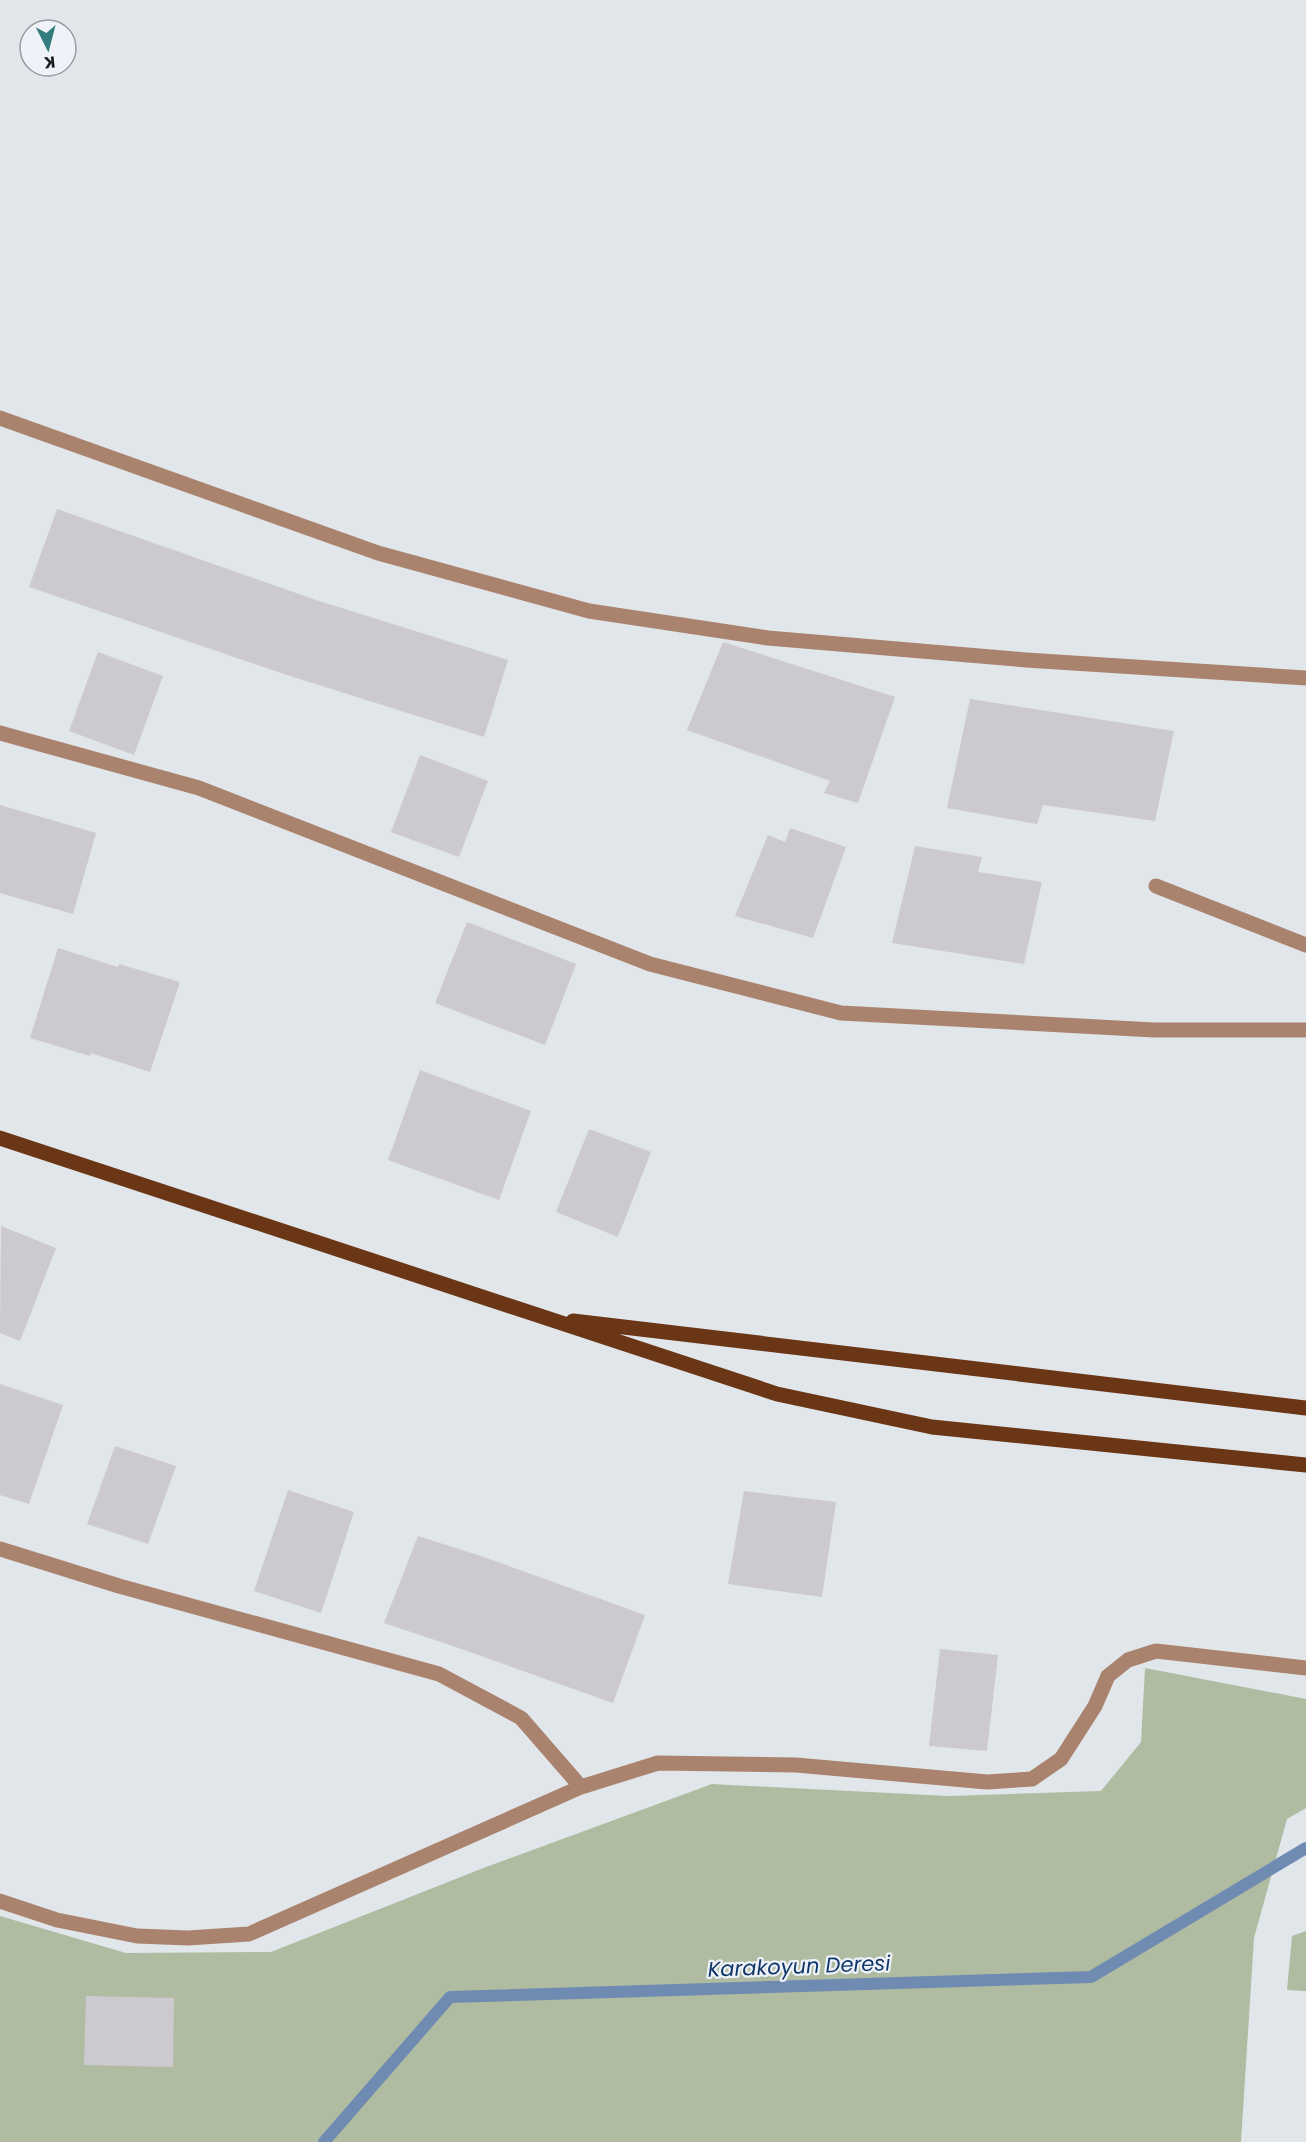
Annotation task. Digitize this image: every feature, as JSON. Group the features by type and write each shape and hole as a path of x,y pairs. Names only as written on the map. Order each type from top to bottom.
{"main road":[{"path":"0,1138 777,1394 932,1427 1306,1465"},
{"path":"542,1317 1306,1408"}],"street":[{"path":"0,418 378,553 589,611 768,638 1037,661 1306,678"},
{"path":"0,733 200,788 650,964 841,1013 1154,1030 1306,1030"},
{"path":"1156,886 1306,945"},
{"path":"0,1549 118,1586 439,1674 521,1718 581,1787"},
{"path":"0,1902 57,1920 137,1936 188,1938 249,1934 581,1787 658,1763 796,1765 987,1782 1032,1779 1061,1759 1095,1706 1108,1676 1128,1660 1156,1651 1306,1668"}],"green space":[{"path":"1145,1668 1306,1699 1306,1808 1287,1819 1254,1938 1241,2142 0,2142 0,1916 126,1953 271,1952 486,1867 712,1784 948,1796 1101,1791 1141,1742"},
{"path":"1306,1931 1306,1991 1287,1990 1292,1936"}],"building":[{"path":"57,509 316,600 508,660 484,737 290,676 29,587"},
{"path":"723,642 895,697 858,803 824,793 830,781 687,730"},
{"path":"98,652 163,676 134,755 69,731"},
{"path":"970,699 1174,731 1155,821 1043,805 1037,824 947,808"},
{"path":"420,755 488,781 459,857 391,832"},
{"path":"0,805 96,833 73,914 0,893"},
{"path":"790,828 846,847 813,938 735,916 768,835 785,842"},
{"path":"915,846 982,857 978,872 1042,882 1024,964 892,943"},
{"path":"467,922 576,964 545,1045 435,1003"},
{"path":"58,948 118,967 119,964 180,982 150,1072 91,1053 90,1056 30,1038"},
{"path":"420,1070 531,1111 499,1200 388,1160"},
{"path":"589,1129 651,1152 618,1237 556,1212"},
{"path":"1,1226 56,1248 20,1341 0,1333"},
{"path":"0,1384 63,1405 29,1504 0,1495"},
{"path":"115,1446 176,1466 148,1544 87,1524"},
{"path":"288,1490 354,1512 321,1613 254,1591"},
{"path":"744,1491 836,1502 822,1597 728,1584"},
{"path":"418,1536 484,1557 645,1615 613,1703 384,1623"},
{"path":"940,1649 998,1655 987,1751 929,1746"},
{"path":"86,1996 174,1998 173,2067 84,2065"}],"waterway":[{"name":"Karakoyun Deresi","path":"324,2142 450,1997 1091,1977 1306,1848"}]}
